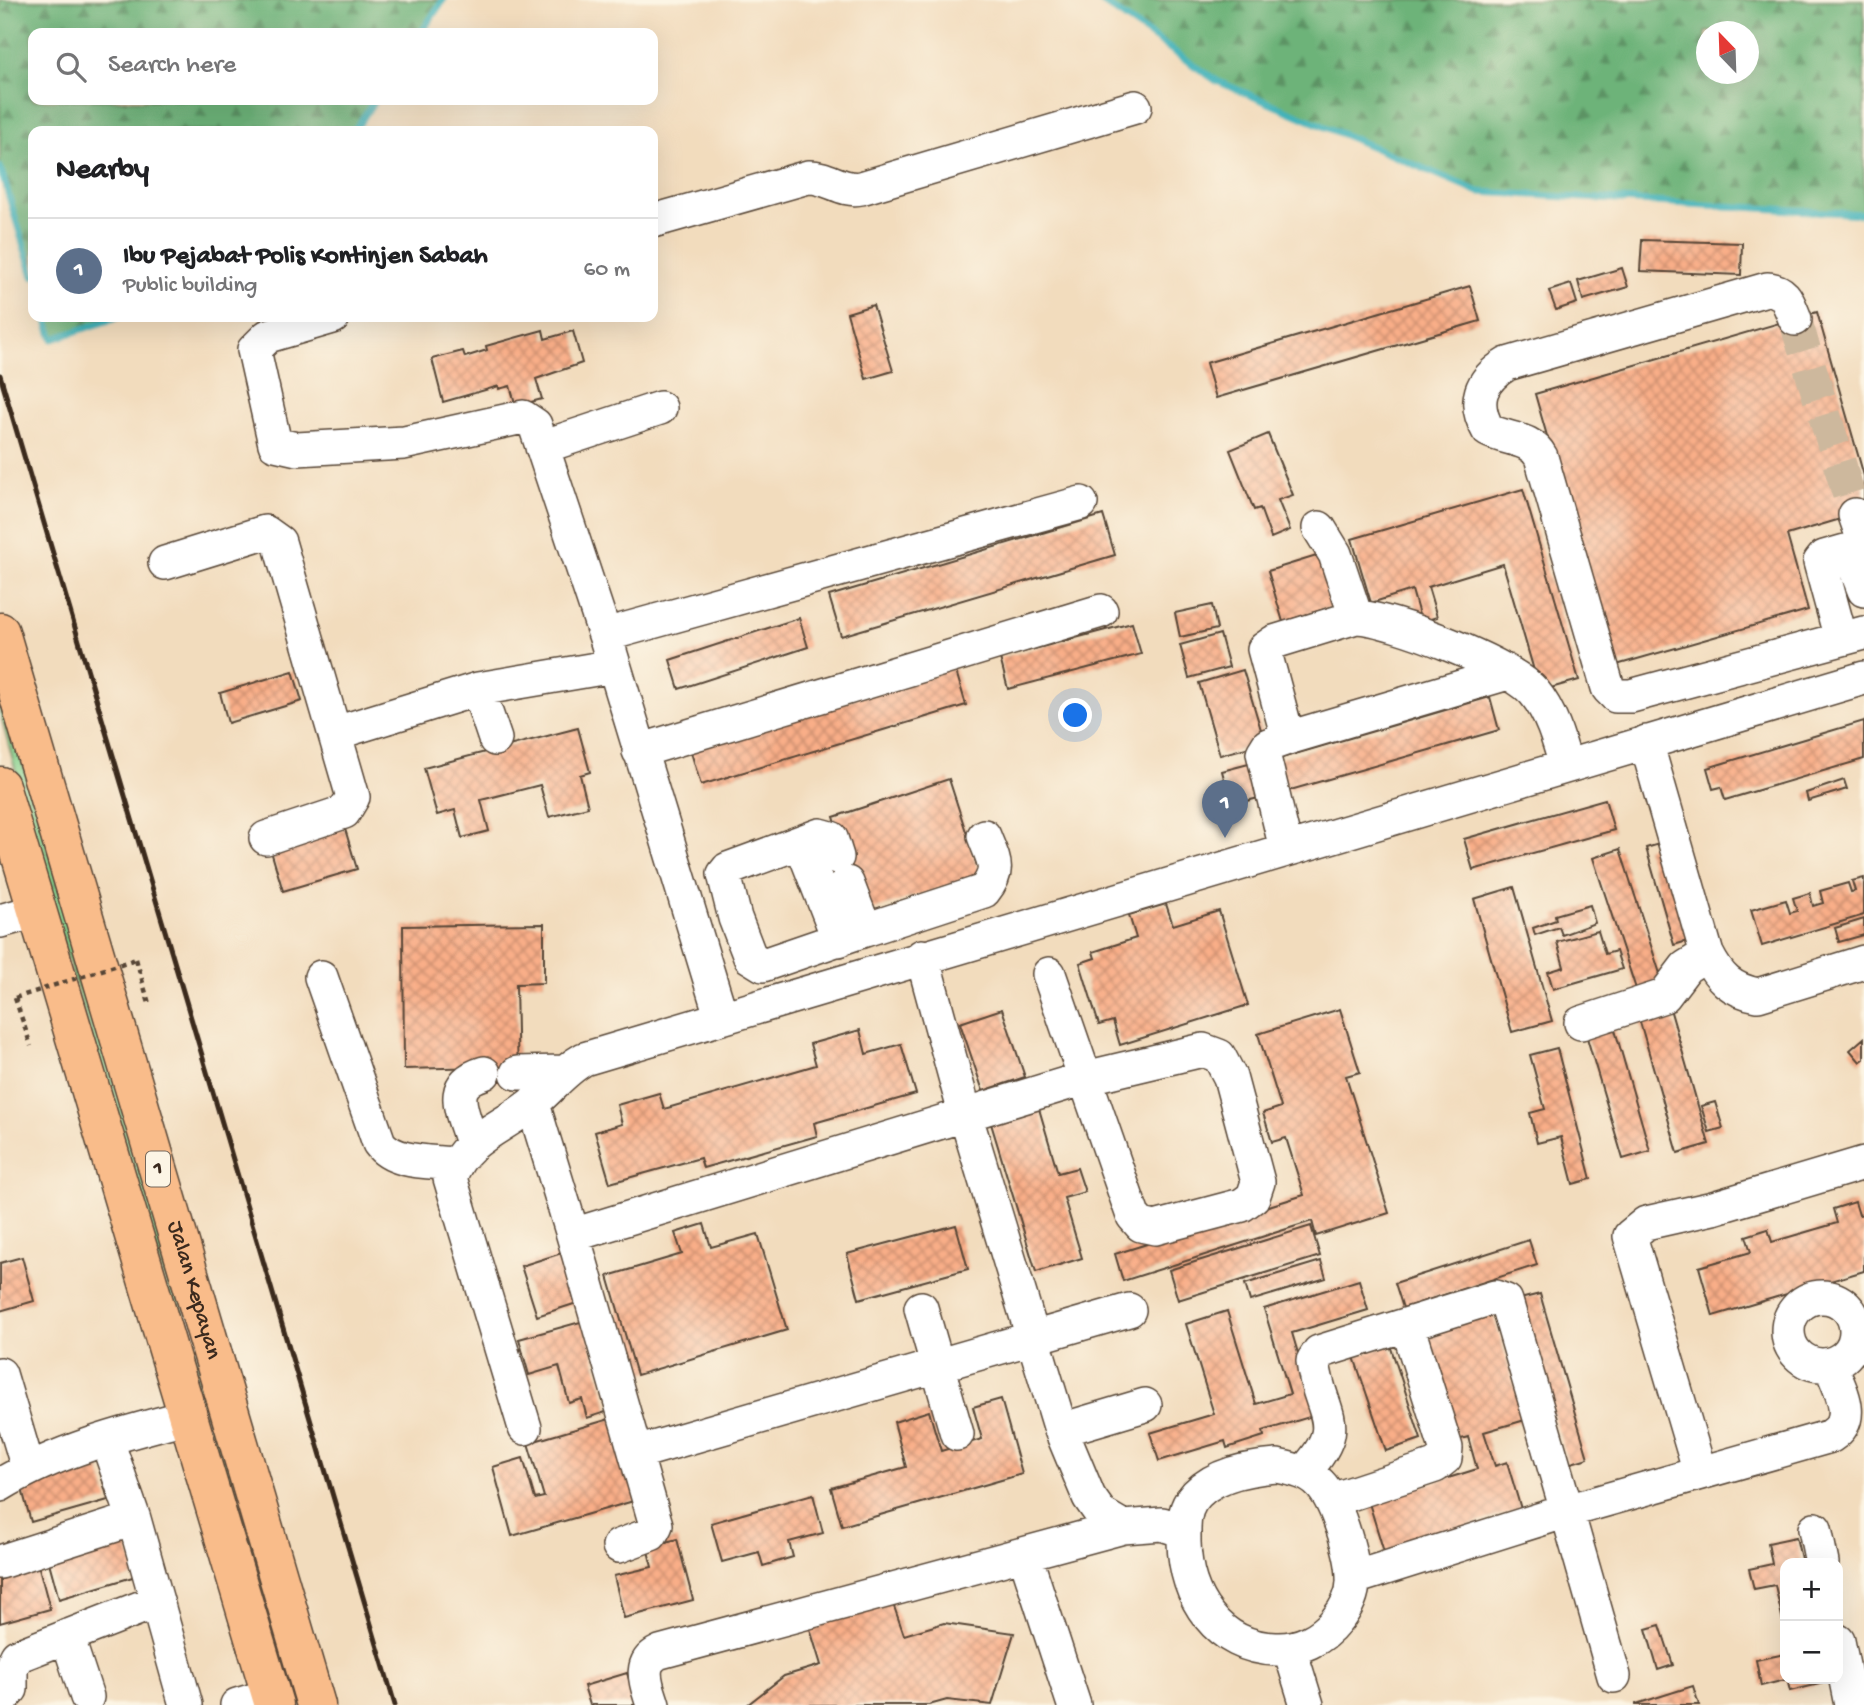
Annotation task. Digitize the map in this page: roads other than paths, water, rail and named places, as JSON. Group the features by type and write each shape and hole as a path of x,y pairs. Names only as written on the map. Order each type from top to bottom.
{"highway":[{"name":"Jalan Kepayan","path":"0,632 316,1705"},
{"name":"Jalan Kepayan","path":"0,786 186,1417 261,1702"}],"street":[{"path":"658,220 808,177 817,177 853,190 1135,107"},
{"path":"1795,319 1787,298 1778,290 1767,289 1507,364 1486,380 1478,401 1488,430 1529,443 1536,447 1541,457 1611,693 1631,696 1853,636 1820,562 1824,557 1845,551 1850,554 1864,590"},
{"path":"316,322 268,336 257,344 253,356 275,444 297,449 404,443 523,417 532,421 609,651 721,1016"},
{"path":"542,447 660,408"},
{"path":"336,733 609,651 1081,503"},
{"path":"1319,528 1335,554 1356,617"},
{"path":"166,563 265,532 275,536 282,551 353,791 344,812 266,838"},
{"path":"639,751 1101,611"},
{"path":"1288,738 1263,655 1264,649 1274,642 1356,617 1394,623 1508,673 1534,692 1556,734 1566,766"},
{"path":"1286,849 1263,753 1268,745 1508,673"},
{"path":"525,1428 450,1178 463,1154 533,1104 564,1072 584,1059 721,1016 1864,678"},
{"path":"478,689 495,739"},
{"path":"1646,742 1707,954 1722,979 1742,992 1758,995 1864,962"},
{"path":"852,935 842,870 831,838 826,835 728,869 724,874 735,918 750,957 764,965 984,891 995,878 995,866 984,836"},
{"path":"801,843 852,935"},
{"path":"0,921 37,911"},
{"path":"692,924 735,918"},
{"path":"1581,1023 1664,996 1686,967 1707,954"},
{"path":"922,957 966,1116 1061,1430 1089,1497 1101,1514 1123,1527"},
{"path":"573,1236 1085,1078 1203,1050 1213,1051 1219,1056 1230,1077 1258,1182 1253,1197 1242,1205 1155,1228 1141,1225 1133,1216 1085,1078 1049,974"},
{"path":"321,977 379,1143 385,1152 397,1157 463,1154"},
{"path":"517,1073 564,1072"},
{"path":"463,1154 459,1094 461,1084 484,1073"},
{"path":"533,1104 636,1453 656,1530 619,1546"},
{"path":"1700,1473 1630,1236 1646,1223 1713,1208 1864,1163"},
{"path":"1304,1472 1328,1443 1330,1427 1314,1366 1315,1356 1326,1349 1495,1297 1503,1298 1614,1676"},
{"path":"921,1308 957,1434"},
{"path":"636,1453 1129,1310"},
{"path":"1332,1500 1435,1466 1445,1458 1446,1448 1407,1325"},
{"path":"1353,1578 1567,1511 1838,1432 1847,1413 1830,1364"},
{"path":"0,1374 28,1468"},
{"path":"1061,1430 1145,1405"},
{"path":"0,1485 28,1468 186,1417"},
{"path":"107,1441 134,1520 186,1705"},
{"path":"1277,1466 1304,1472 1319,1483 1332,1500 1353,1578 1347,1608 1332,1627 1312,1641 1290,1650 1253,1649 1228,1637 1206,1615 1184,1555 1185,1514 1192,1499 1214,1482 1245,1468 1277,1466"},
{"path":"0,1562 134,1520"},
{"path":"653,1705 645,1669 650,1658 660,1653 1123,1527 1162,1524 1184,1531"},
{"path":"1815,1529 1821,1558"},
{"path":"1026,1555 1074,1705"},
{"path":"0,1701 11,1689 10,1668 17,1656 155,1602"},
{"path":"67,1636 87,1697"},
{"path":"1290,1650 1307,1705"},
{"path":"1843,1666 1851,1705"}],"waterway":[{"path":"424,28 443,0"},
{"path":"1099,0 1217,81 1479,192 1864,214"},
{"path":"357,126 372,105"},
{"path":"0,167 28,259"},
{"path":"48,322 53,339 103,322"}],"tunnel":[{"path":"1795,319 1855,515"}],"railway":[{"path":"0,375 395,1705"}],"place":[{"name":"Ibu Pejabat Polis Kontinjen Sabah","path":"1225,838"}]}
